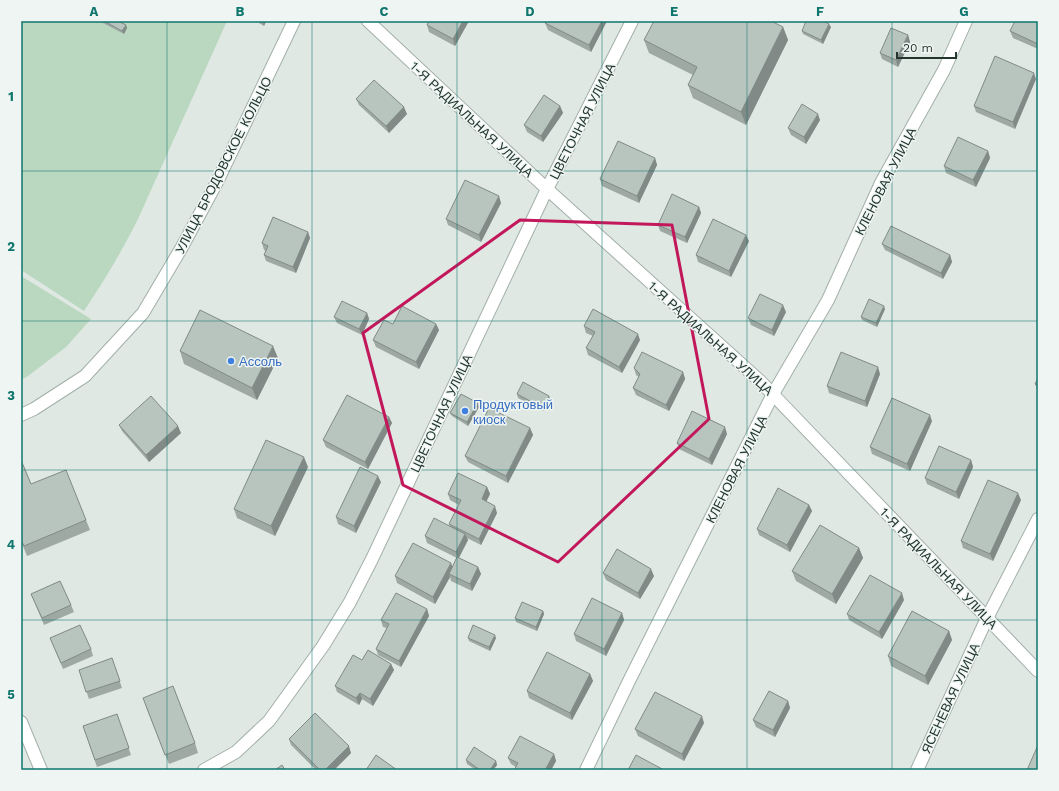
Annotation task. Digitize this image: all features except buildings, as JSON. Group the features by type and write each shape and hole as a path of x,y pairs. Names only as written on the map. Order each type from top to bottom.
{"street":[{"name":"УЛИЦА БРОДОВСКОЕ КОЛЬЦО","path":"21,415 34,409 85,376 142,313 182,247 217,182 294,21"},
{"name":"1-Я РАДИАЛЬНАЯ УЛИЦА","path":"368,21 547,189 760,381 1038,671"},
{"name":"ЦВЕТОЧНАЯ УЛИЦА","path":"204,770 236,752 269,721 323,646 350,602 382,538 547,189 632,21"},
{"name":"КЛЕНОВАЯ УЛИЦА","path":"586,770 773,394 828,300 881,182 944,70 966,21"},
{"name":"ЯСЕНЕВАЯ УЛИЦА","path":"917,770 987,618 1038,519"},
{"path":"21,722 41,770"}],"highlighted area":[{"path":"520,220 672,225 709,419 558,562 403,485 363,333"}],"green space":[{"path":"21,21 227,21 138,219 126,243 84,311 21,270"},
{"path":"21,276 91,319 66,347 21,380"}],"place":[{"name":"Ассоль","path":"231,361"},
{"name":"Продуктовый киоск","path":"465,411"}]}
